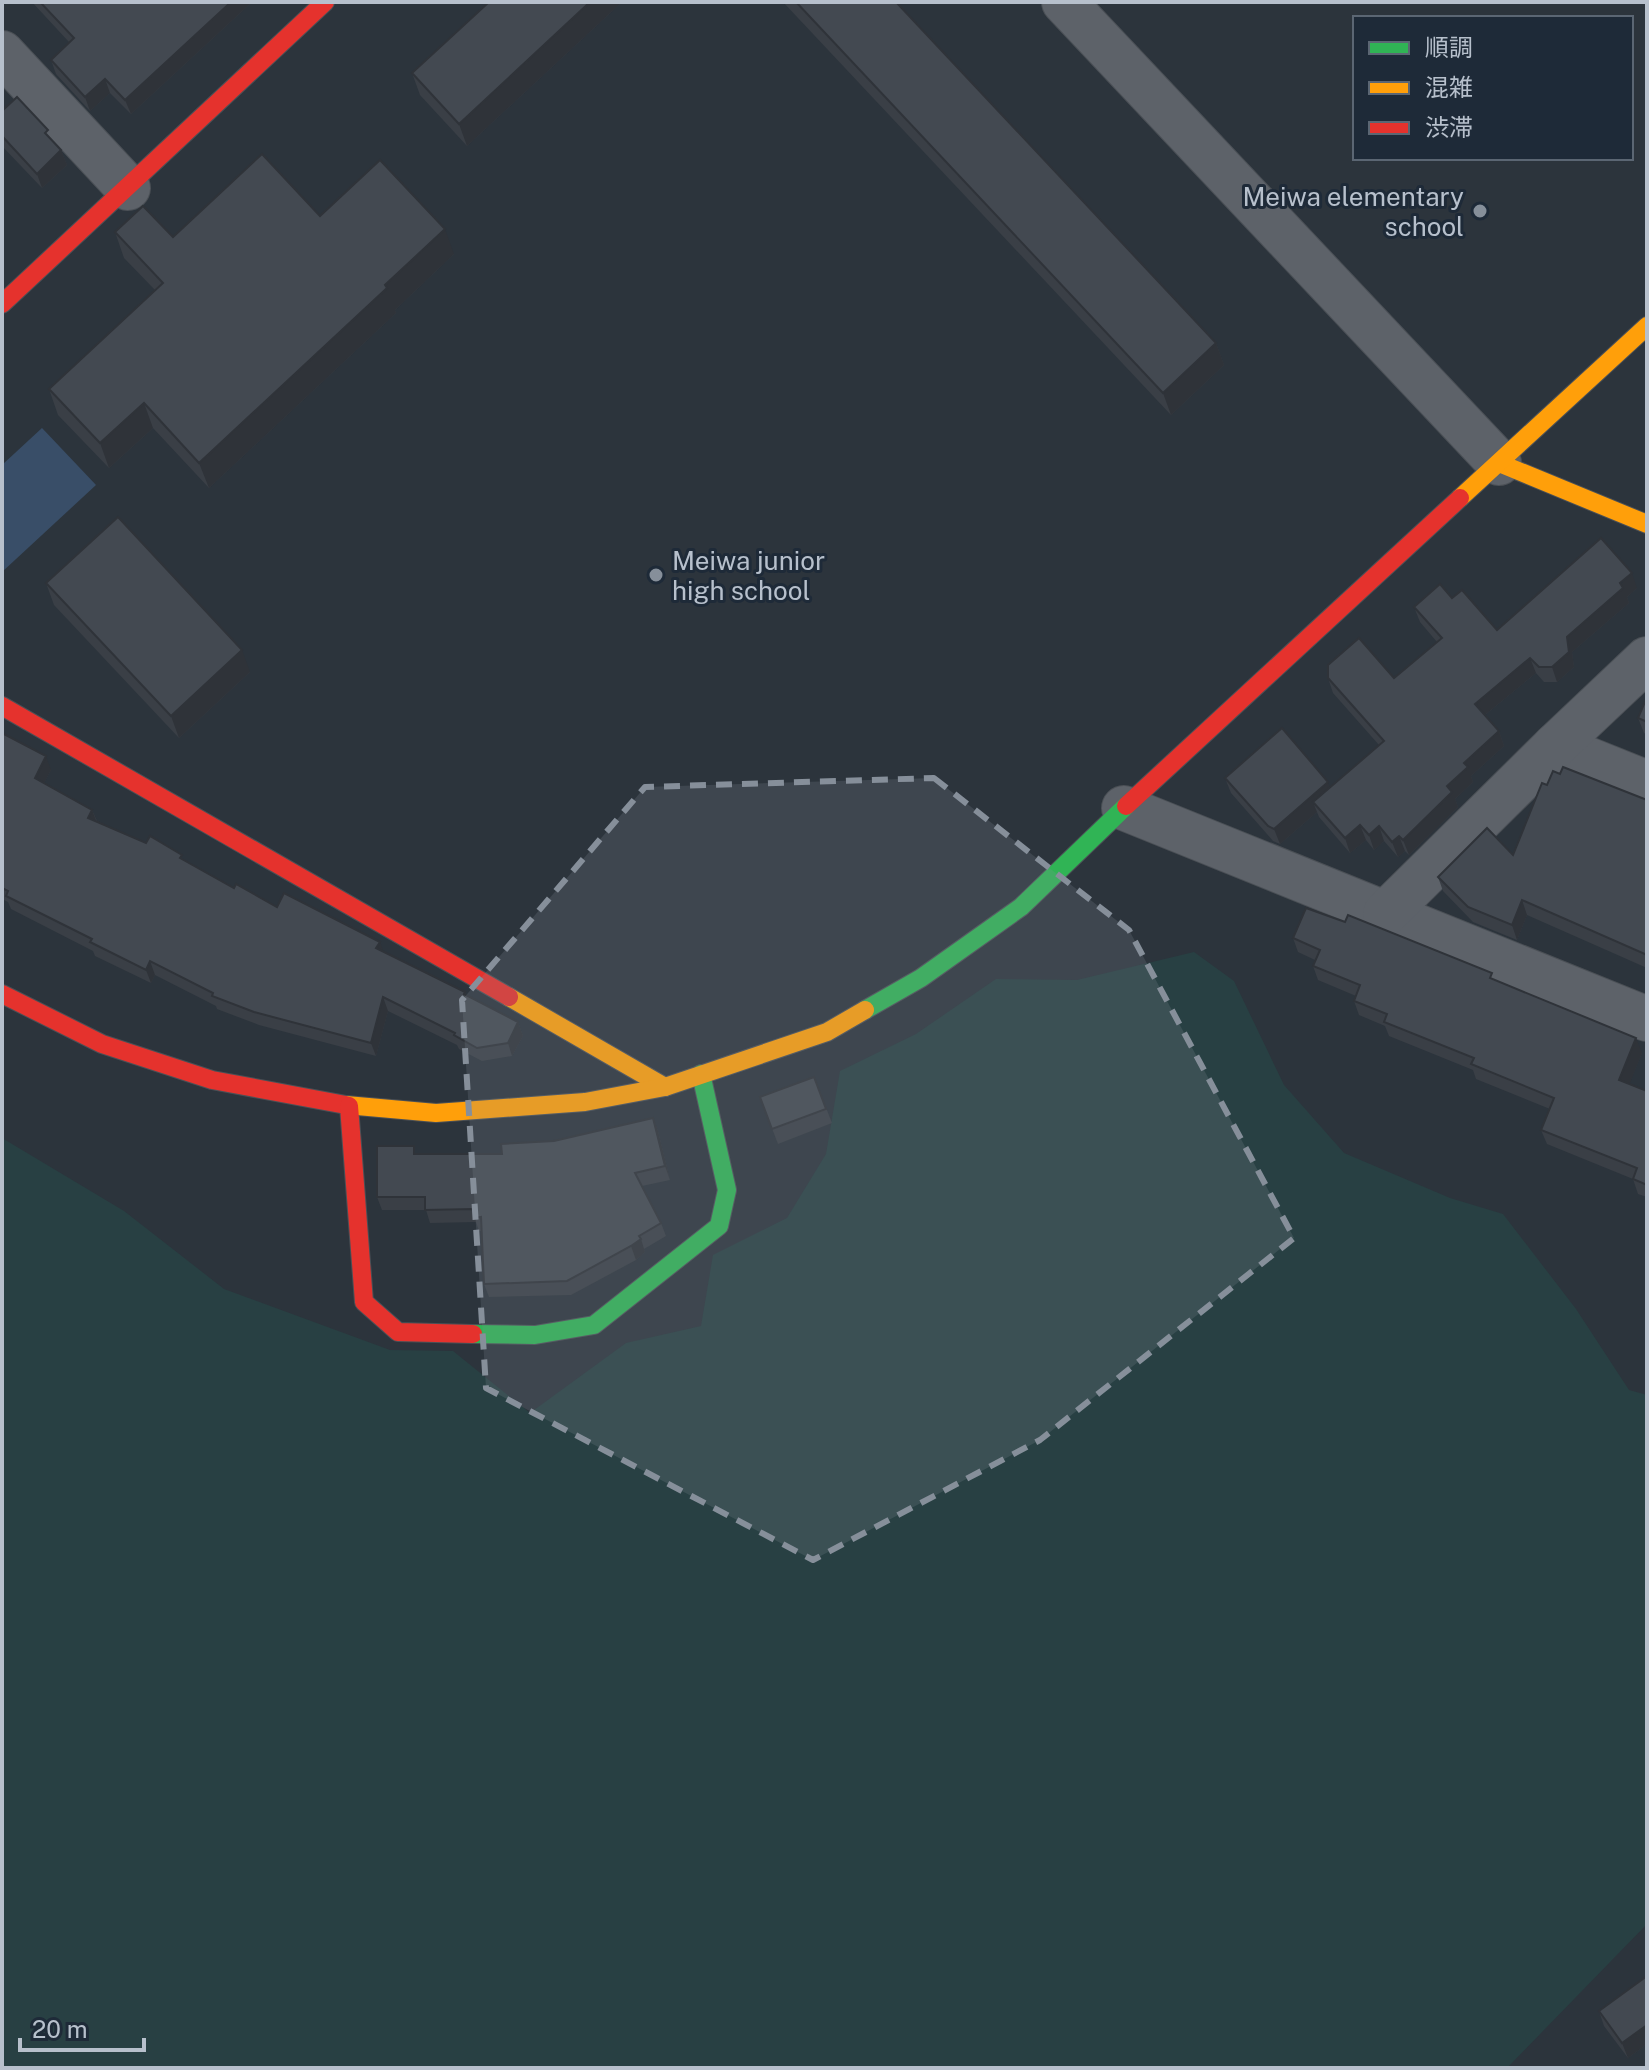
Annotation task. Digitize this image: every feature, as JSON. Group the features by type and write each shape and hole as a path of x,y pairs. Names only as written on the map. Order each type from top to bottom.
{"street":[{"path":"2,304 325,2"},
{"path":"1064,2 1499,463 1647,524"},
{"path":"2,53 128,188"},
{"path":"2,994 102,1044 212,1080 349,1106 436,1113 585,1102 665,1087 827,1032 921,978 1021,907 1124,808 1647,326"},
{"path":"1385,914 1647,659"},
{"path":"2,706 665,1087"},
{"path":"1555,746 1647,783"},
{"path":"1124,808 1647,1019"},
{"path":"349,1106 364,1302 398,1332 535,1335 594,1325 719,1226 727,1190 701,1074"}],"highlighted area":[{"path":"934,778 1129,930 1294,1238 1040,1440 813,1560 486,1388 462,1000 645,787"}],"green space":[{"path":"1194,952 1234,981 1284,1085 1344,1153 1450,1198 1503,1214 1576,1309 1629,1390 1647,1395 1647,1924 1507,2068 2,2068 2,1138 124,1211 224,1289 390,1350 453,1351 530,1413 626,1343 701,1326 713,1255 787,1218 826,1154 840,1071 916,1034 996,979 1077,980"}],"water":[{"path":"42,428 96,485 2,572 2,465"}],"building":[{"path":"40,2 231,2 125,100 105,79 85,97 51,60 74,38"},
{"path":"489,2 590,2 459,124 412,73"},
{"path":"796,2 896,2 1216,343 1163,393"},
{"path":"17,97 48,130 45,133 61,150 37,174 2,136 2,111"},
{"path":"262,154 320,216 380,160 445,229 385,285 387,288 199,463 144,403 100,443 49,389 163,283 115,232 143,206 173,237"},
{"path":"118,517 242,650 171,716 46,583"},
{"path":"1601,538 1632,573 1620,583 1623,588 1567,637 1569,652 1552,667 1539,667 1530,658 1475,704 1499,731 1464,763 1468,767 1447,786 1452,792 1403,840 1399,836 1392,842 1379,826 1369,835 1360,825 1345,838 1313,802 1384,741 1328,678 1328,665 1359,638 1394,678 1442,638 1414,607 1440,584 1452,598 1462,590 1497,630"},
{"path":"1647,697 1647,722 1638,718"},
{"path":"1282,728 1328,782 1274,829 1225,778"},
{"path":"2,733 46,756 35,778 92,810 88,818 146,843 150,836 182,855 180,858 234,888 236,884 277,907 284,893 380,942 376,948 518,1022 508,1043 477,1048 455,1033 383,997 371,1043 254,1012 212,996 213,993 150,961 146,970 6,896 8,891 2,888"},
{"path":"1563,767 1647,800 1647,955 1522,900 1512,925 1468,907 1438,877 1487,828 1513,855 1542,783 1547,785 1553,771 1560,774"},
{"path":"1306,908 1345,922 1348,915 1492,973 1490,978 1636,1038 1619,1080 1647,1091 1647,1185 1633,1179 1637,1168 1541,1130 1554,1098 1471,1064 1474,1058 1384,1022 1387,1014 1354,1001 1360,985 1313,966 1320,950 1293,938"},
{"path":"814,1077 826,1109 772,1129 760,1097"},
{"path":"653,1118 665,1166 635,1173 661,1223 639,1236 641,1239 631,1246 567,1281 484,1284 481,1217 474,1218 474,1209 425,1210 425,1197 377,1197 377,1146 414,1146 414,1154 502,1154 501,1144 554,1141"},
{"path":"1647,1976 1647,2025 1622,2043 1599,2011"}],"traffic: fast":[{"path":"865,1010 921,978 1021,907 1126,806"},
{"path":"473,1334 535,1335 594,1325 719,1226 727,1190 701,1074"}],"traffic: slow":[{"path":"1460,498 1647,326"},
{"path":"1499,463 1647,524"},
{"path":"509,997 665,1087"},
{"path":"346,1105 436,1113 585,1102 665,1087 827,1032 865,1010"}],"traffic: jam":[{"path":"2,304 325,2"},
{"path":"1126,806 1460,498"},
{"path":"2,706 509,997"},
{"path":"2,994 102,1044 212,1080 346,1105"},
{"path":"349,1106 364,1302 398,1332 473,1334"}],"place":[{"name":"Meiwa elementary school","path":"1480,211"},
{"name":"Meiwa junior high school","path":"656,575"}]}
